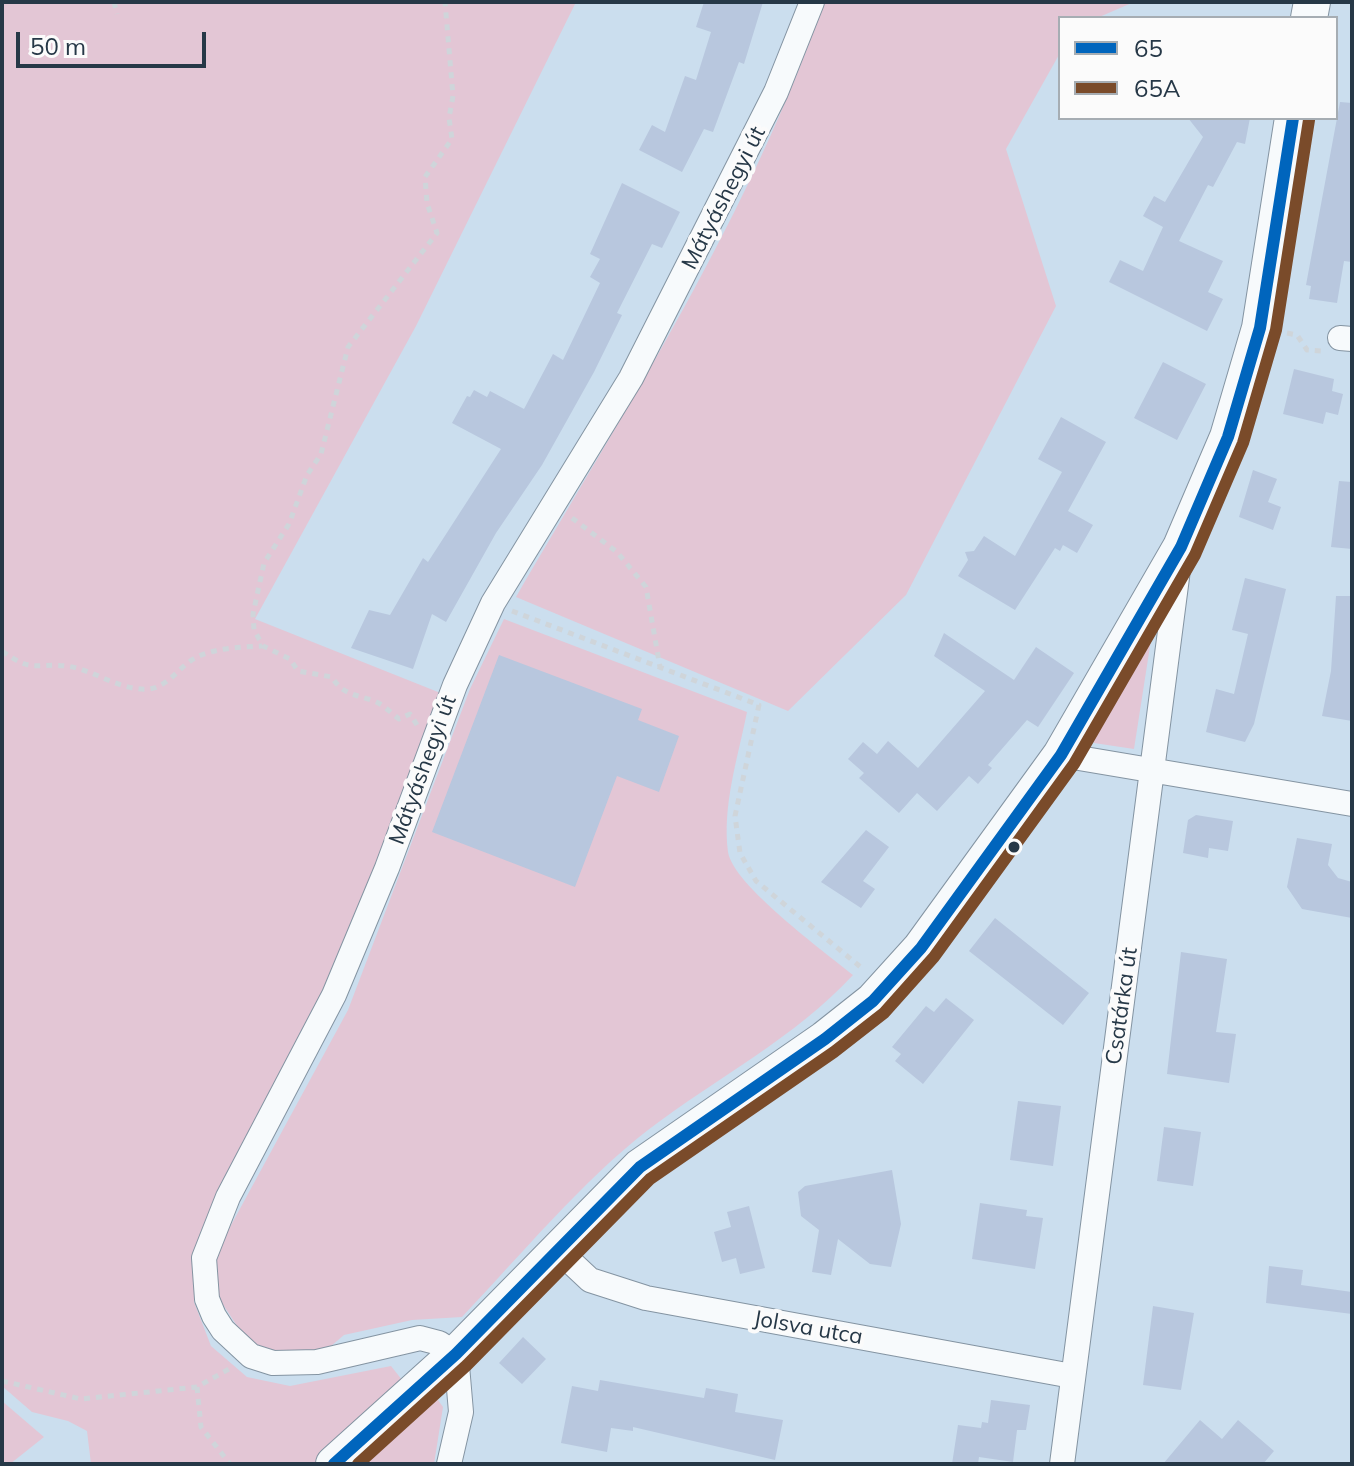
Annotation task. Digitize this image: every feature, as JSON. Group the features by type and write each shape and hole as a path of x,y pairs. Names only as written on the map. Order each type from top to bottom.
{"street":[{"name":"Mátyáshegyi út","path":"251,1356 223,1330 207,1299 204,1258 228,1197 339,984 431,747 493,603 631,378 776,92 812,2"},
{"path":"334,1464 456,1354 640,1167 825,1039 885,987 921,948 1061,755 1181,547 1228,437 1260,328 1293,120"},
{"name":"Csatárka út","path":"1062,1464 1181,547"},
{"path":"1061,755 1352,804"},
{"name":"Jolsva utca","path":"557,1249 590,1280 646,1298 1072,1376"},
{"path":"251,1356 273,1363 317,1362 420,1338 439,1343 456,1354"},
{"path":"449,1464 461,1412 456,1354"}],"path":[{"path":"114,2 117,14"},
{"path":"431,747 410,714 399,719 376,701 362,700 339,689 332,677 298,671 290,659 263,646 254,630 253,614 264,563 289,524 307,475 321,454 348,347 437,233 424,187 428,171 452,139 449,118 453,96 445,2"},
{"path":"554,507 617,552 646,587 660,667"},
{"path":"493,603 759,705 735,816 740,853 756,881 885,987"},
{"path":"2,651 24,667 68,666 112,684 152,689 184,670 193,658 263,646"},
{"path":"2,1381 81,1399 197,1387 251,1356"},
{"path":"197,1387 201,1427 230,1464"}],"shaded area":[{"path":"2,2 576,2 416,326 255,619 443,694 353,928 201,1241 194,1302 211,1346 247,1377 290,1386 391,1366 406,1385 328,1464 91,1464 87,1431 68,1421 32,1412 2,1386"},
{"path":"824,2 1134,2 1102,16 1058,16 1058,57 1006,149 1056,306 906,595 788,711 516,597 685,307 761,157"},
{"path":"504,619 747,712 729,799 728,852 734,866 762,899 853,975 781,1038 674,1111 624,1150 576,1195 462,1317 412,1320 344,1335 317,1358 274,1357 247,1341 216,1294 217,1251 348,1010 470,689"},
{"path":"1153,627 1134,749 1094,743 1091,735"},
{"path":"430,1399 438,1400 443,1407 434,1464 347,1464"},
{"path":"2,1401 44,1437 10,1464 2,1464"}],"building":[{"path":"704,2 763,2 744,64 739,62 713,132 704,129 682,172 639,150 652,125 665,132 685,76 696,80 711,32 696,27"},
{"path":"1340,102 1352,103 1352,262 1344,261 1337,303 1309,299 1311,286 1306,285"},
{"path":"1190,120 1250,120 1245,144 1237,142 1213,187 1208,185 1179,241 1223,261 1208,292 1223,299 1207,331 1109,282 1120,260 1143,271 1163,227 1143,216 1154,196 1165,202 1203,137"},
{"path":"622,183 680,212 662,248 652,244 617,313 622,315 594,372 542,465 496,533 446,622 432,614 413,669 351,648 369,610 390,615 423,558 428,562 501,449 452,423 467,396 470,397 474,390 487,397 490,391 524,409 553,354 563,360 600,283 590,277 600,259 590,254"},
{"path":"1163,362 1206,384 1177,440 1134,418"},
{"path":"1294,369 1334,379 1332,391 1343,394 1338,415 1326,412 1323,424 1283,414"},
{"path":"1061,417 1106,442 1068,511 1093,525 1077,553 1063,545 1060,551 1055,548 1015,610 958,576 968,560 965,552 974,551 984,536 1015,556 1062,472 1038,459"},
{"path":"1253,470 1277,479 1268,502 1281,507 1273,530 1239,517"},
{"path":"1339,481 1352,482 1352,549 1331,547"},
{"path":"1245,578 1286,589 1254,724 1245,742 1206,732 1216,689 1234,694 1248,634 1232,630"},
{"path":"1336,596 1352,596 1352,721 1322,716 1331,671"},
{"path":"944,633 1014,680 1036,647 1074,673 1038,727 1027,720 988,765 992,768 978,784 969,776 937,811 917,793 899,813 859,778 864,773 848,759 863,742 877,754 888,741 918,768 985,691 934,656"},
{"path":"499,655 642,709 638,720 679,736 659,792 617,776 575,887 432,832"},
{"path":"1196,815 1233,821 1228,851 1209,848 1208,858 1183,853 1188,820"},
{"path":"866,830 889,847 863,881 875,889 861,908 821,882"},
{"path":"1297,838 1332,844 1328,865 1338,878 1352,882 1352,918 1302,909 1287,887"},
{"path":"995,918 1089,993 1063,1025 969,951"},
{"path":"1181,952 1227,959 1216,1032 1236,1034 1229,1083 1167,1074"},
{"path":"946,998 974,1020 923,1084 895,1061 901,1054 892,1047 926,1006 934,1012"},
{"path":"1018,1101 1061,1106 1053,1166 1010,1160"},
{"path":"1164,1127 1201,1132 1193,1186 1157,1181"},
{"path":"892,1170 901,1224 891,1267 870,1264 838,1239 831,1275 812,1272 819,1230 801,1216 798,1192 805,1186"},
{"path":"980,1203 1027,1210 1026,1216 1043,1218 1035,1269 972,1259"},
{"path":"749,1206 765,1268 740,1274 736,1258 722,1262 714,1232 731,1227 727,1212"},
{"path":"1269,1266 1303,1270 1301,1285 1352,1292 1352,1314 1266,1303"},
{"path":"1153,1306 1194,1313 1181,1390 1143,1385"},
{"path":"523,1337 546,1359 522,1384 499,1363"},
{"path":"600,1380 704,1398 706,1388 738,1394 735,1412 783,1420 775,1460 633,1427 633,1431 611,1428 607,1452 561,1443 572,1386 598,1391"},
{"path":"991,1400 1030,1405 1026,1430 1017,1430 1013,1462 979,1457 978,1464 952,1464 958,1425 981,1428 982,1422 988,1423"},
{"path":"1200,1420 1222,1439 1238,1420 1274,1451 1263,1464 1163,1464"}],"transit line":[{"name":"65","path":"334,1464 456,1354 640,1167 825,1039 873,1001 921,948 1061,755 1181,547 1228,437 1260,328 1293,120"},
{"name":"65A","path":"358,1464 467,1365 650,1179 834,1052 884,1013 934,957 1074,764 1195,555 1243,443 1276,330 1309,120"}]}
